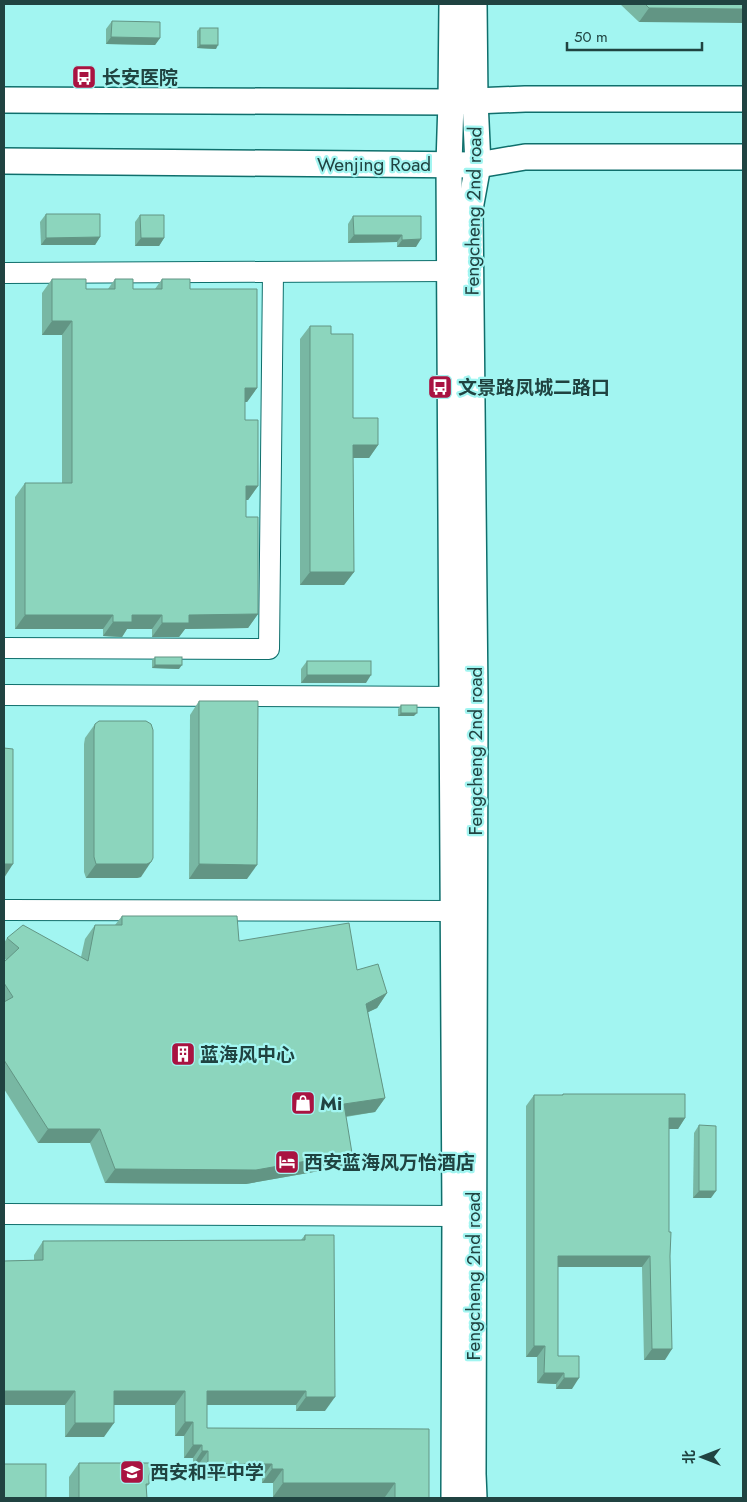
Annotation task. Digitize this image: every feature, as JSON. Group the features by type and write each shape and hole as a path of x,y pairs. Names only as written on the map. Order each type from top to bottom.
{"main road":[{"name":"Fengcheng 2nd road","path":"452,4 463,101 478,165 470,209 464,698 454,911 454,1498"},
{"name":"Fengcheng 2nd road","path":"474,4 463,101 449,164 449,271 464,698 474,1498"},
{"path":"4,100 463,101 524,99 743,99"},
{"name":"Wenjing Road","path":"4,161 478,165 524,158 743,157"}],"street":[{"path":"4,273 449,271"},
{"path":"4,648 269,649 273,272"},
{"path":"4,695 464,698"},
{"path":"4,910 454,911"},
{"path":"4,1214 455,1216"}],"building":[{"path":"645,4 743,4 743,9 649,8"},
{"path":"112,21 160,22 160,38 111,37"},
{"path":"200,28 218,28 218,45 200,45"},
{"path":"46,214 100,214 100,237 46,238"},
{"path":"140,215 164,215 164,238 141,238"},
{"path":"353,216 421,216 421,239 402,240 402,235 354,235"},
{"path":"52,279 86,279 86,289 115,289 115,279 133,279 133,289 162,289 162,279 190,279 190,289 257,289 257,388 245,388 245,420 258,420 258,486 246,486 246,517 258,517 258,614 189,615 189,623 162,623 162,615 132,615 132,622 113,622 113,615 25,615 25,483 72,483 72,321 52,321"},
{"path":"310,326 331,326 331,334 353,334 353,418 378,418 378,445 353,445 354,572 310,572"},
{"path":"155,657 182,657 182,665 155,665"},
{"path":"307,661 371,661 371,675 307,675"},
{"path":"199,701 258,701 257,865 199,864"},
{"path":"401,705 417,705 417,713 401,713"},
{"path":"99,721 146,721 151,724 153,730 153,858 147,864 96,864 94,857 94,730 95,724"},
{"path":"4,748 13,749 13,864 4,864"},
{"name":"蓝海风中心","path":"122,916 237,916 239,941 349,923 357,970 378,964 387,993 366,1004 385,1098 344,1104 352,1153 256,1170 115,1169 100,1129 48,1129 4,1060 4,1002 13,997 4,983 4,962 19,948 7,938 23,925 88,961 95,925 122,925"},
{"path":"685,1094 685,1118 669,1118 672,1349 652,1349 650,1256 558,1256 558,1356 579,1356 579,1378 564,1378 564,1373 544,1373 545,1346 534,1346 534,1095"},
{"path":"699,1125 716,1126 716,1191 699,1191"},
{"path":"305,1235 334,1235 335,1397 306,1397 306,1391 207,1391 207,1428 429,1429 429,1498 395,1498 395,1483 283,1483 283,1469 272,1469 272,1464 208,1464 208,1451 202,1451 202,1445 193,1445 193,1422 185,1422 185,1391 114,1391 114,1423 75,1423 75,1391 4,1391 4,1261 43,1260 43,1241 305,1240"},
{"path":"79,1463 152,1463 149,1484 146,1484 147,1498 79,1498"},
{"path":"4,1464 46,1464 46,1498 4,1498"}],"place":[{"name":"长安医院","path":"84,77"},
{"name":"文景路凤城二路口","path":"440,387"},
{"name":"蓝海风中心","path":"183,1054"},
{"name":"Mi","path":"303,1103"},
{"name":"西安蓝海风万怡酒店","path":"287,1162"},
{"name":"西安和平中学","path":"132,1472"}]}
